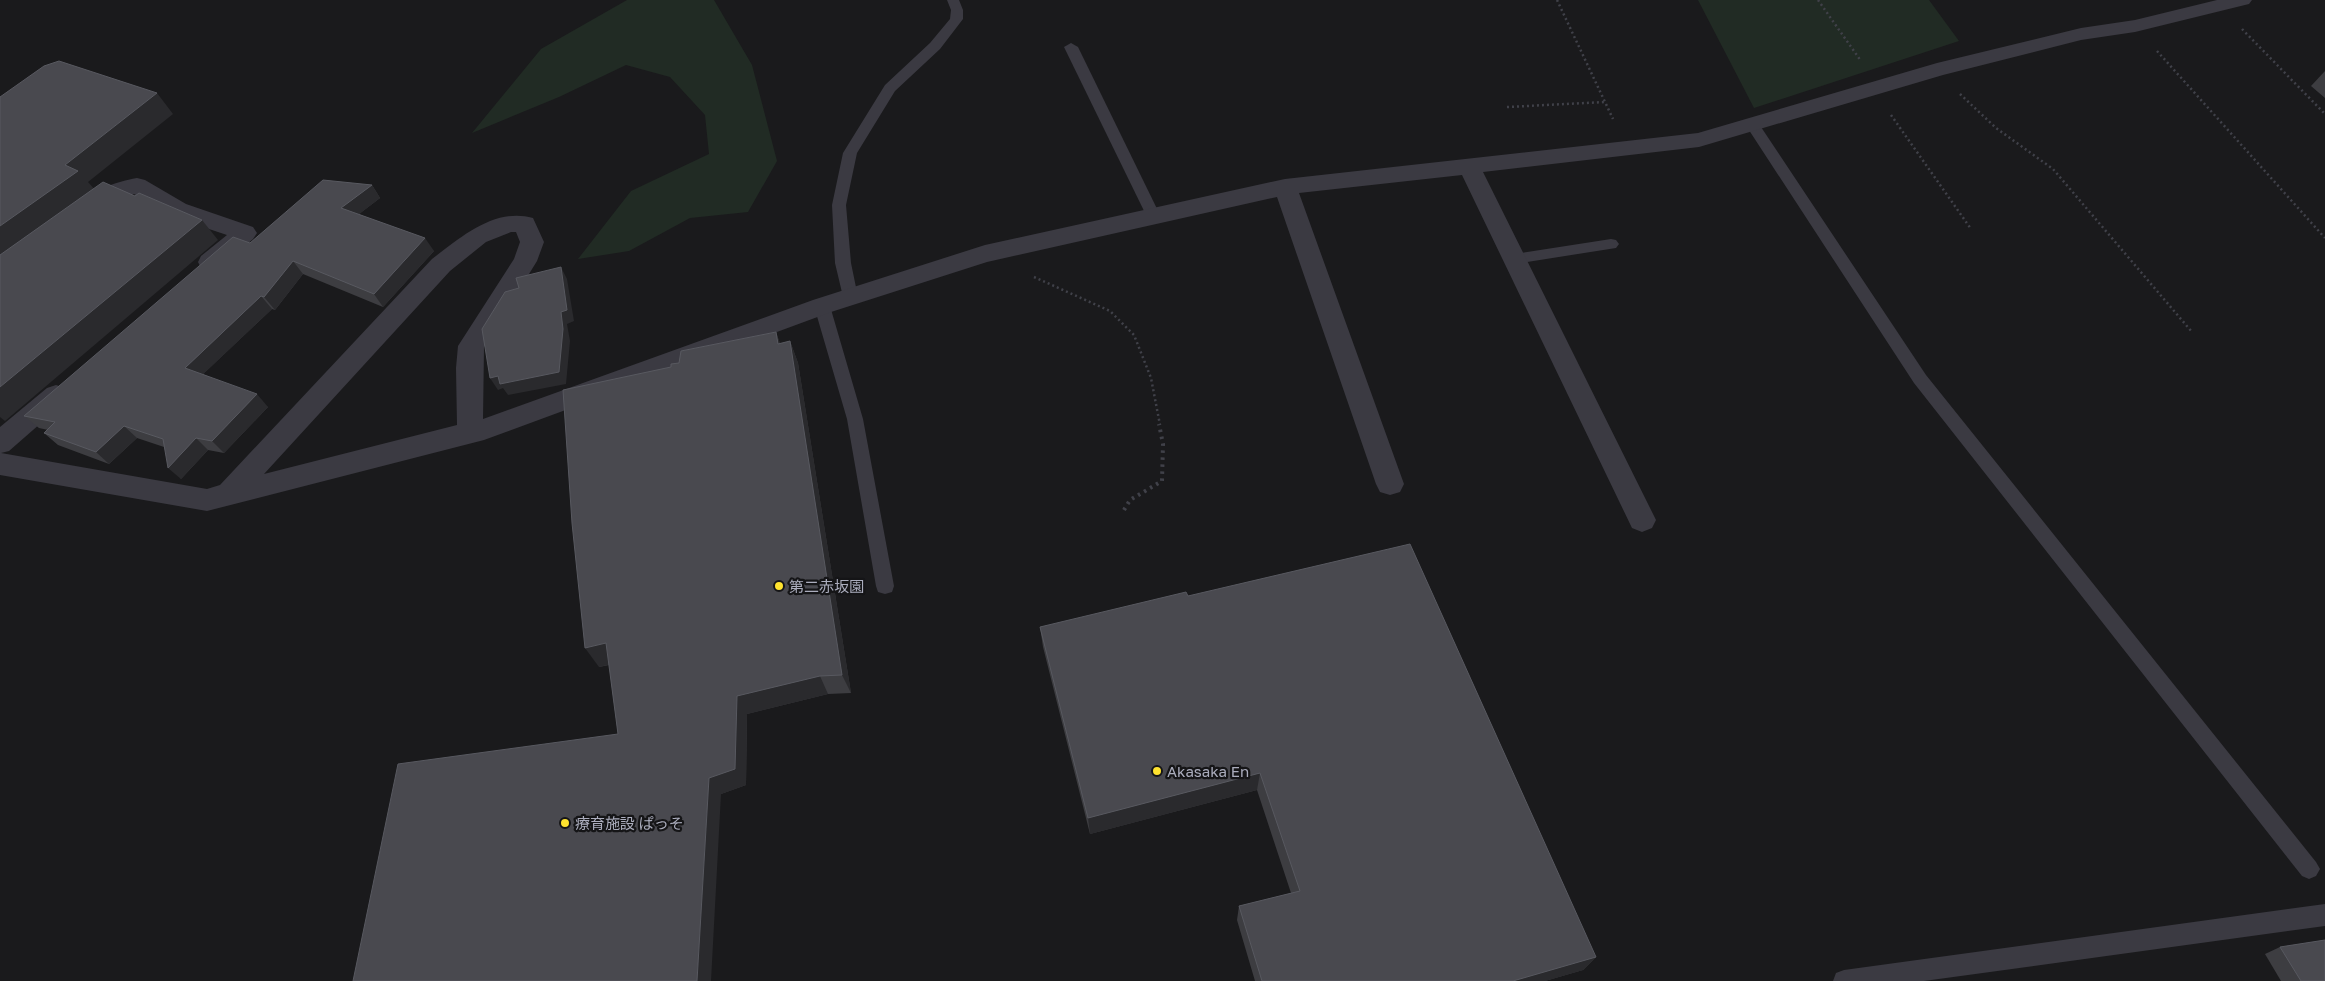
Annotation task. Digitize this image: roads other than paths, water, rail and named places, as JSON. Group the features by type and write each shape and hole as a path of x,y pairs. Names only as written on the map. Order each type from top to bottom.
{"street":[{"path":"0,464 207,500 470,433 822,306 985,254 1286,187 1700,140 1937,70 2081,34 2136,26 2231,3"},
{"path":"1469,166 1642,520"},
{"path":"70,224 117,190 137,186 178,210 245,233 193,277"},
{"path":"1286,187 1390,484"},
{"path":"229,494 374,334 441,265 478,236 510,224 525,224 532,242 525,261 471,346 469,368 470,433"},
{"path":"0,443 74,379"}],"lane":[{"path":"850,297 843,264 839,205 850,153 890,88 935,46 956,19 957,10 953,0"},
{"path":"1071,47 1154,216"},
{"path":"1752,124 1920,379 2309,869"},
{"path":"1514,259 1611,244"},
{"path":"822,306 855,419 885,586"},
{"path":"1844,981 2325,915"}],"place":[{"name":"第二赤坂園","path":"779,586"},
{"name":"Akasaka En","path":"1157,771"},
{"name":"療育施設 ぱっそ","path":"565,823"}]}
